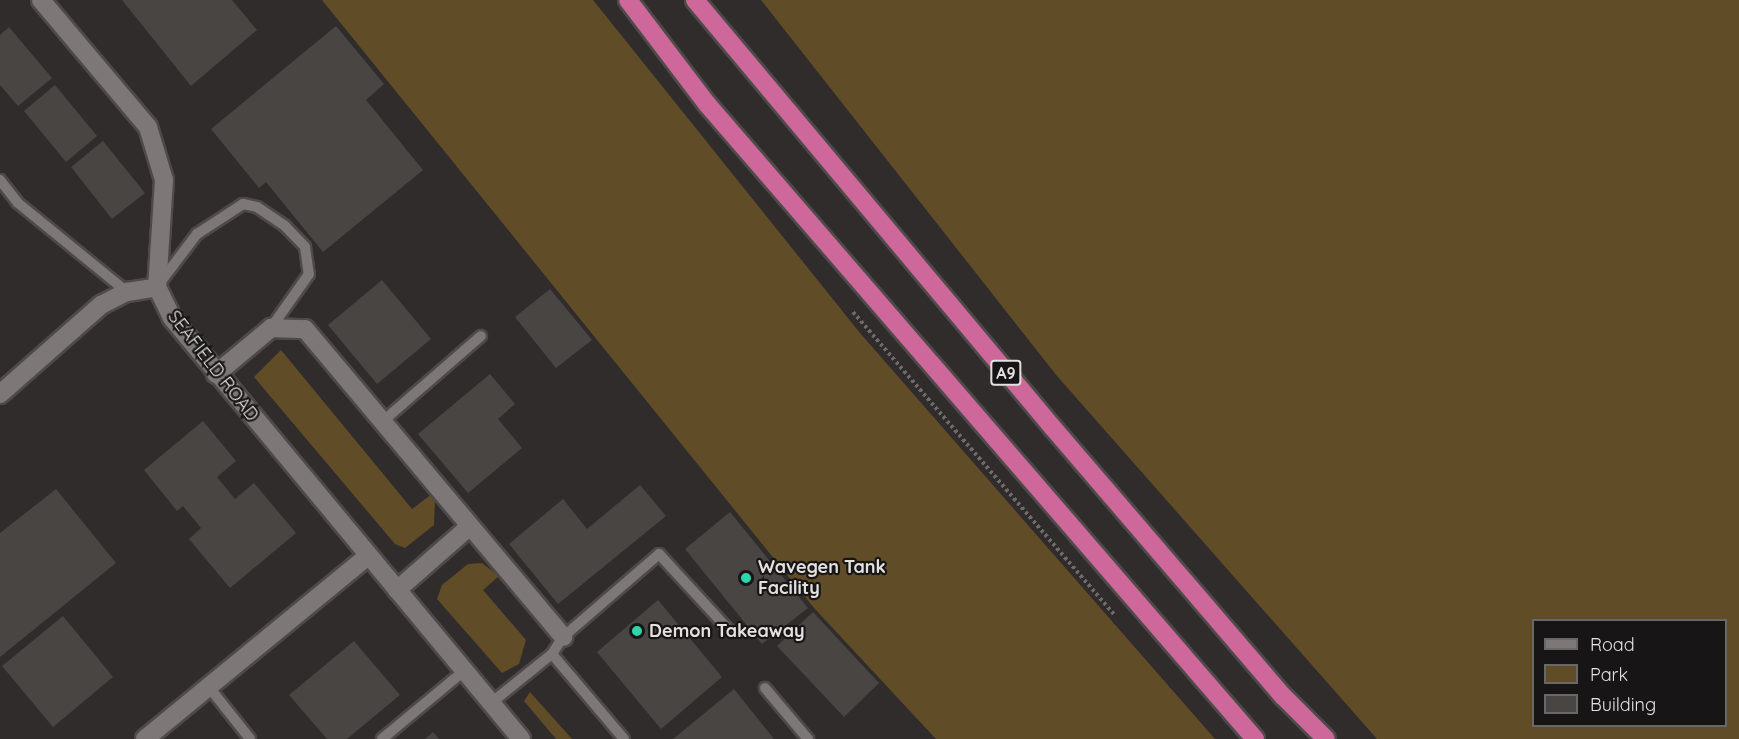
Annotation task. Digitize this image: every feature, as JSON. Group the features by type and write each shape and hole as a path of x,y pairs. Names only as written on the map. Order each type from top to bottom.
{"highway":[{"path":"628,0 707,104 1255,739"},
{"name":"A9","path":"695,0 1054,429 1284,697 1326,739"}],"street":[{"name":"SEAFIELD ROAD","path":"41,0 148,127 164,180 157,287 172,318 216,374 521,739"},
{"path":"0,394 101,305 127,292 157,287"},
{"path":"216,374 271,328 305,329 563,637"},
{"path":"397,590 469,527"},
{"path":"145,739 368,556"}],"lane":[{"path":"0,180 18,202 127,292"},
{"path":"157,287 197,234 243,204 257,207 285,226 305,247 309,274 271,328"},
{"path":"382,422 481,336"},
{"path":"491,704 552,654 563,637 659,554 728,629"},
{"path":"552,654 624,739"},
{"path":"382,739 464,671"},
{"path":"209,687 250,739"},
{"path":"765,688 808,739"}],"green space":[{"path":"322,0 593,0 860,333 1215,739 936,739 814,608"},
{"path":"761,0 1739,0 1739,739 1377,739 1057,376"},
{"path":"281,350 412,509 432,494 435,498 434,525 405,548 395,544 254,377"},
{"path":"482,563 499,576 483,590 526,640 519,664 502,673 437,599 442,585 468,564"},
{"path":"530,692 572,739 556,739 524,701"}],"building":[{"path":"122,0 232,0 257,30 191,86"},
{"path":"336,26 384,84 366,100 423,170 323,252 266,182 259,188 211,129"},
{"path":"9,27 52,78 18,106 0,85 0,35"},
{"path":"55,85 97,136 66,162 24,111"},
{"path":"103,141 145,193 112,219 71,167"},
{"path":"382,280 431,339 377,384 328,325"},
{"path":"550,289 592,340 556,368 515,317"},
{"path":"490,374 515,404 498,419 522,448 468,493 418,434"},
{"path":"203,421 236,461 217,477 235,499 254,483 296,533 230,588 189,539 201,528 183,506 177,511 144,470"},
{"path":"640,485 666,516 558,604 509,544 563,499 587,529"},
{"path":"56,489 116,563 0,657 0,533"},
{"name":"Wavegen Tank Facility","path":"730,512 808,608 762,644 685,549"},
{"path":"658,600 722,677 661,729 597,652"},
{"path":"813,612 879,683 844,717 777,646"},
{"path":"63,616 113,677 53,727 2,666"},
{"path":"354,641 400,695 347,739 327,739 289,695"},
{"path":"734,689 774,739 673,739"},
{"path":"433,732 439,739 425,739"}],"place":[{"name":"Wavegen Tank Facility","path":"746,578"},
{"name":"Demon Takeaway","path":"637,631"}]}
